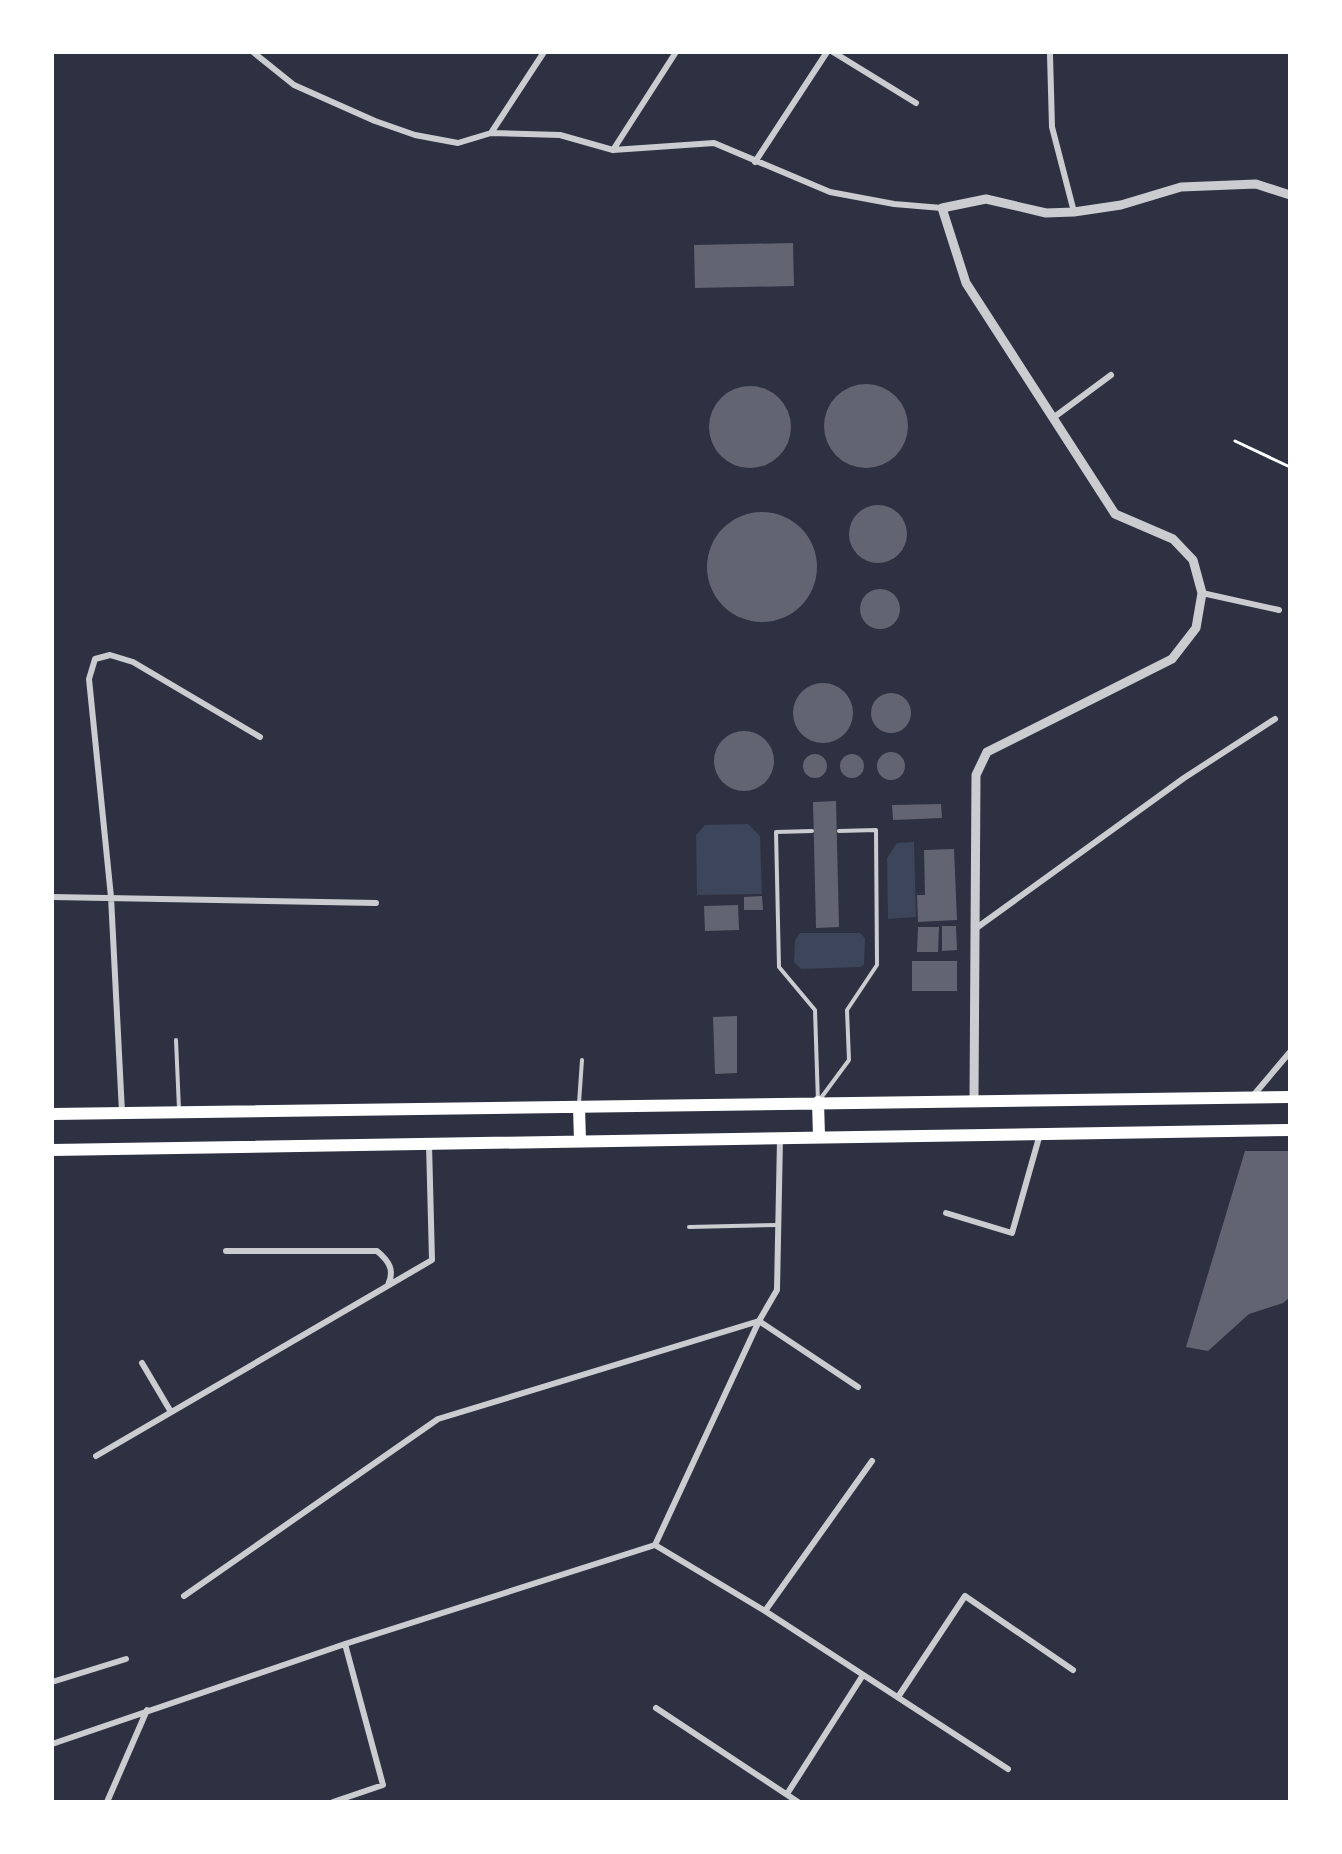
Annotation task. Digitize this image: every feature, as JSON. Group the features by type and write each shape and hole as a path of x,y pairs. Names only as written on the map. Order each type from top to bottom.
{"main road":[{"path":"52,1114 1290,1097"},
{"path":"818,1102 819,1136"},
{"path":"579,1107 580,1142"},
{"path":"52,1150 1290,1130"}],"street":[{"path":"253,52 294,85 375,121 405,131 459,143 491,133 560,135 613,150 714,143 830,192 894,204 942,208 986,199 1046,213 1074,212 1121,205 1181,187 1256,184 1290,195"},
{"path":"491,133 544,52"},
{"path":"613,150 676,52"},
{"path":"755,162 827,52"},
{"path":"833,52 916,103"},
{"path":"1050,56 1052,127 1074,212"},
{"path":"942,208 966,284 1115,514 1173,539 1193,560 1202,593 1196,628 1172,659 987,752 976,775 974,1100"},
{"path":"1053,418 1111,375"},
{"path":"1202,593 1279,610"},
{"path":"122,1113 111,897 89,679 95,659 110,655 133,662 260,737"},
{"path":"975,929 1184,778 1275,719"},
{"path":"52,897 376,903"},
{"path":"1251,1097 1290,1052"},
{"path":"946,1213 1012,1233 1040,1133"},
{"path":"52,1744 345,1644 655,1545 759,1321 777,1290 780,1137"},
{"path":"96,1456 432,1260 429,1144"},
{"path":"226,1251 377,1251 388,1260 392,1276 388,1287"},
{"path":"759,1321 858,1387"},
{"path":"184,1596 438,1419 759,1321"},
{"path":"142,1363 171,1412"},
{"path":"765,1611 872,1461"},
{"path":"655,1545 765,1611 1008,1769"},
{"path":"898,1697 965,1596 1073,1670"},
{"path":"333,1802 383,1785 345,1644"},
{"path":"52,1682 126,1659"},
{"path":"786,1794 863,1675"},
{"path":"656,1708 798,1802"},
{"path":"107,1802 147,1710"}],"lane":[{"path":"818,1102 849,1060 847,1010 877,965 876,830 839,831"},
{"path":"812,831 776,832 779,967 815,1010 818,1102"},
{"path":"176,1040 180,1113"},
{"path":"579,1107 582,1060"},
{"path":"689,1227 779,1225"}],"path":[{"path":"1236,441 1290,467"}],"shaded area":[{"path":"748,824 760,836 762,894 697,895 696,835 705,825"},
{"path":"914,842 916,917 888,919 887,858 897,843"},
{"path":"800,933 860,933 865,938 864,965 801,969 794,962 795,940"}],"building":[{"path":"793,243 794,286 695,288 694,245"},
{"path":"866,384 882,387 896,396 905,410 908,426 905,442 896,456 882,465 866,468 850,465 836,456 827,442 824,426 827,410 836,396 850,387"},
{"path":"750,386 766,389 779,398 788,411 791,427 788,443 779,456 766,465 750,468 734,465 721,456 712,443 709,427 712,411 721,398 734,389"},
{"path":"878,505 889,507 902,518 907,534 905,545 894,558 878,563 867,561 854,550 849,534 851,523 862,510"},
{"path":"762,512 783,516 801,528 813,546 817,567 813,588 801,606 783,618 762,622 741,618 723,606 711,588 707,567 711,546 723,528 741,516"},
{"path":"880,589 894,595 900,609 894,623 880,629 866,623 860,609 866,595"},
{"path":"823,683 840,688 848,696 853,713 848,730 840,738 823,743 806,738 798,730 793,713 798,696 806,688"},
{"path":"891,693 905,699 911,713 905,727 891,733 877,727 871,713 877,699"},
{"path":"744,731 761,736 769,744 774,761 769,778 761,786 744,791 727,786 719,778 714,761 719,744 727,736"},
{"path":"891,752 901,756 905,766 901,776 891,780 881,776 877,766 881,756"},
{"path":"815,754 824,757 827,766 824,775 815,778 806,775 803,766 806,757"},
{"path":"852,754 857,755 863,761 863,771 857,777 852,778 847,777 841,771 840,766 841,761 847,755"},
{"path":"836,801 839,927 816,928 813,802"},
{"path":"941,804 942,818 893,820 892,805"},
{"path":"954,849 957,920 918,922 917,895 925,895 924,850"},
{"path":"762,896 763,910 744,910 744,897"},
{"path":"738,905 739,930 705,931 704,906"},
{"path":"942,926 956,926 957,950 942,951"},
{"path":"918,927 939,927 938,952 917,952"},
{"path":"912,961 957,961 957,991 912,991"},
{"path":"737,1016 737,1073 715,1074 713,1017"},
{"path":"1245,1151 1290,1151 1290,1297 1283,1303 1249,1314 1208,1351 1186,1347"}]}
